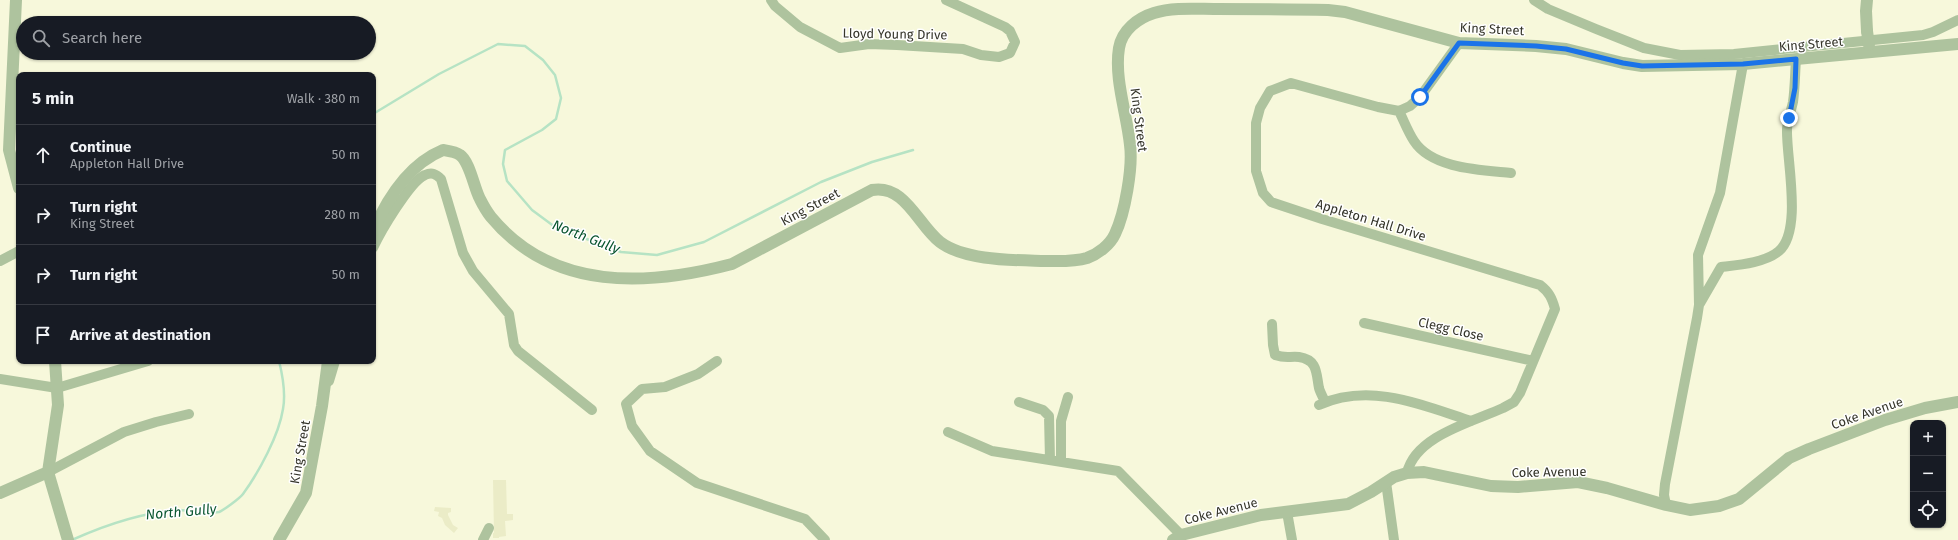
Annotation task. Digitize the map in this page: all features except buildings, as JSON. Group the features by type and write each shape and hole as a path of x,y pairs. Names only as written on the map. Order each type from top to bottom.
{"street":[{"path":"16,0 5,151 16,180"},
{"name":"Lloyd Young Drive","path":"771,0 775,6 800,27 840,48 869,44 963,49 981,55 999,57 1010,53 1015,42 1010,31 1005,27 946,0"},
{"path":"1534,0 1548,9 1644,48 1680,55 1734,54 1923,35 1958,20"},
{"path":"1867,0 1867,31 1871,49"},
{"name":"King Street","path":"376,223 407,174 421,162 443,150 461,155 467,164 480,200 505,232 540,257 564,268 589,276 615,279 651,279 695,273 732,264 872,190 880,189 897,194 940,242 954,249 989,258 1009,260 1071,261 1086,258 1097,253 1107,245 1115,234 1129,177 1130,146 1119,74 1119,48 1126,31 1137,20 1155,12 1180,9 1328,10 1346,12 1459,43 1536,46 1566,49 1623,63 1642,66 1743,64 1796,59 1871,49 1958,44"},
{"path":"1459,43 1420,97 1410,106 1399,111 1414,142 1428,154 1446,164 1511,173"},
{"path":"1699,305 1721,268 1769,257 1779,250 1786,241 1789,233 1792,203 1787,129 1795,88 1796,59"},
{"path":"1666,505 1664,494 1665,484 1699,305 1698,255 1720,193 1743,64"},
{"name":"Appleton Hall Drive","path":"1399,111 1378,107 1291,83 1270,90 1260,108 1256,123 1256,171 1263,193 1271,202 1322,219 1540,285 1549,292 1555,309 1520,394 1514,402 1432,439 1413,456 1407,473"},
{"path":"376,242 380,233 408,192 421,177 432,173 437,175 441,180 463,253 473,271 509,314 514,345 518,351 592,410"},
{"path":"0,261 16,253"},
{"name":"Clegg Close","path":"1364,323 1533,361"},
{"path":"1272,324 1275,355 1284,358 1298,357 1310,360 1316,368 1322,403 1365,394 1396,398 1471,421"},
{"path":"717,361 698,374 665,387 642,389 626,404 632,426 650,451 697,483 805,519 825,540"},
{"path":"55,364 58,404 48,472 68,538"},
{"path":"0,379 57,388 138,364"},
{"name":"King Street","path":"279,540 306,493 322,406 328,364"},
{"path":"322,406 334,364"},
{"path":"1061,462 1061,421 1068,397"},
{"path":"1019,402 1043,410 1049,416 1050,460"},
{"name":"Coke Avenue","path":"1177,538 1261,515 1348,504 1394,477 1407,473 1424,472 1491,486 1504,487 1530,487 1578,482 1607,488 1666,505 1690,510 1719,506 1739,499 1789,458 1809,449 1885,420 1925,408 1958,402"},
{"path":"0,493 48,472 124,432 189,414"},
{"path":"948,432 992,451 1118,471 1177,538"},
{"path":"1386,482 1394,540"},
{"path":"1287,512 1292,540"},
{"path":"483,540 489,528"}],"shaded area":[{"path":"493,480 506,480 507,514 513,514 513,520 505,521 506,536 499,538 493,538"},
{"path":"435,507 451,508 451,512 448,513 448,515 453,525 458,528 454,533 445,525 442,518 438,516 439,512 434,511"}],"waterway":[{"name":"North Gully","path":"376,112 439,74 498,44 525,46 543,60 555,75 561,98 556,119 542,130 505,150 503,164 507,181 532,210 555,227 621,252 657,255 704,242 821,182 872,162 913,150"},
{"name":"North Gully","path":"72,540 97,529 150,514 177,510 210,513 219,512 239,498 262,464 273,442 281,419 284,403 284,391 280,364"}],"route":[{"path":"1420,97 1459,43 1536,46 1566,49 1623,63 1642,66 1743,64 1796,59 1795,88 1789,118"}]}
